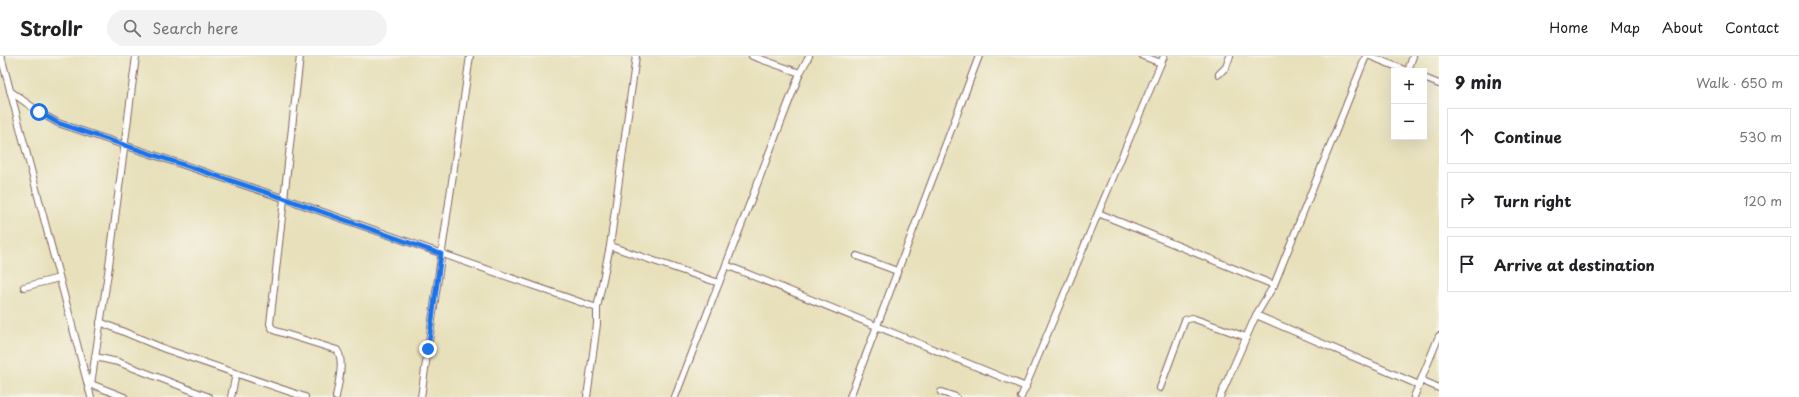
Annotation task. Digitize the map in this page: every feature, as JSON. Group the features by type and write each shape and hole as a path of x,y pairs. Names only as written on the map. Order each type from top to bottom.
{"street":[{"path":"1,56 2,69 10,91 59,278 90,387 91,397"},
{"path":"90,387 136,56"},
{"path":"300,56 270,324 276,331 337,350 340,365 336,397"},
{"path":"421,397 470,56"},
{"path":"587,397 597,324 597,308 610,246 636,56"},
{"path":"752,56 800,73"},
{"path":"675,397 800,73 809,56"},
{"path":"850,397 875,326 979,56"},
{"path":"1143,56 1161,63"},
{"path":"1021,397 1164,56"},
{"path":"1219,74 1226,67 1230,56"},
{"path":"1220,397 1256,315 1274,285 1366,56"},
{"path":"1370,56 1400,68"},
{"path":"1408,68 1413,56"},
{"path":"1427,79 1439,84"},
{"path":"10,91 39,112 58,123 283,198 597,308"},
{"path":"1098,213 1274,285"},
{"path":"610,246 719,283"},
{"path":"858,256 897,270"},
{"path":"726,265 1026,387"},
{"path":"24,286 59,278"},
{"path":"1256,315 1420,383 1439,388"},
{"path":"1160,388 1187,318 1192,318 1246,337"},
{"path":"100,322 165,349 305,397"},
{"path":"1414,397 1439,336"},
{"path":"95,357 118,362 209,397"},
{"path":"230,397 236,374"},
{"path":"90,387 124,397"},
{"path":"941,392 956,397"}],"route":[{"path":"39,112 58,123 283,198 441,254 428,349"}]}
